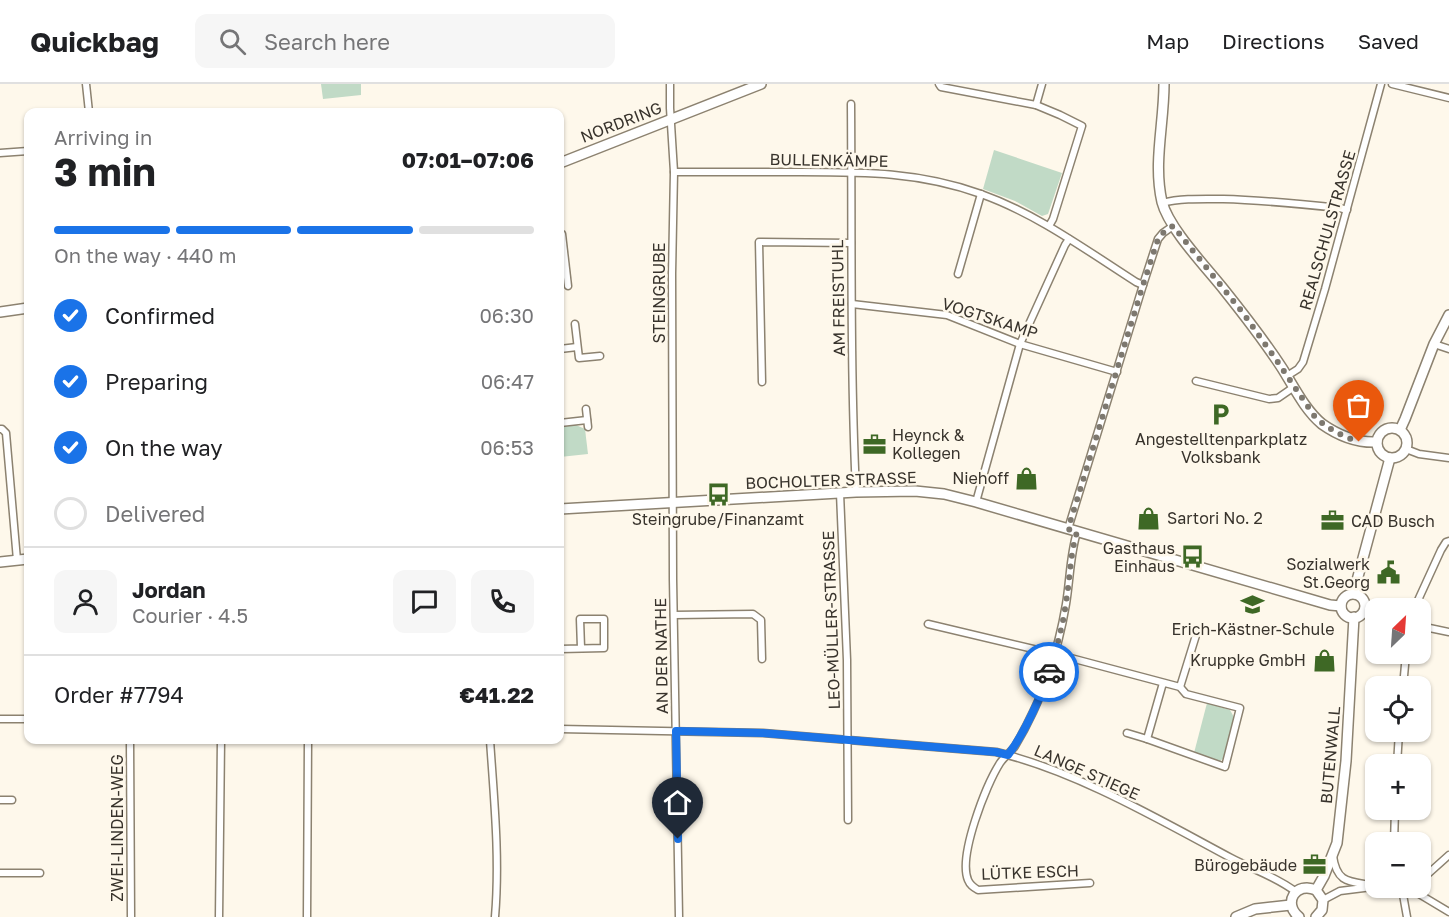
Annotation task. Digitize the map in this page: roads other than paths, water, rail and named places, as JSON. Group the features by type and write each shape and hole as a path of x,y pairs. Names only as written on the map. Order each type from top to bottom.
{"main road":[{"name":"NORDRING","path":"564,161 761,84"},
{"path":"1164,84 1157,172 1162,203 1173,226 1243,313 1315,417 1344,437 1359,442 1377,442"},
{"path":"0,312 24,309"},
{"path":"1400,430 1434,344 1449,315"},
{"path":"1395,428 1400,430 1407,440 1406,449 1401,455 1390,458 1380,452 1377,442 1381,433 1395,428"},
{"path":"1354,594 1390,458"},
{"name":"BOCHOLTER STRASSE","path":"564,509 856,492 915,491 944,494 1330,605 1341,606"},
{"path":"0,562 24,559"},
{"path":"1354,594 1363,599 1365,606 1360,615 1354,617 1345,614 1341,606 1347,595 1354,594"},
{"name":"BUTENWALL","path":"1316,890 1337,843 1345,767 1354,617"},
{"path":"1299,917 1291,905 1292,900 1296,892 1306,887 1316,890 1322,896 1322,910 1316,917"},
{"path":"1236,917 1255,909 1291,905"}],"street":[{"path":"86,84 89,108"},
{"name":"STEINGRUBE","path":"670,84 674,172 672,502"},
{"path":"939,84 941,87 1036,105 1082,126 1049,226"},
{"path":"1036,105 1042,84"},
{"name":"REALSCHULSTRASSE","path":"1287,376 1298,369 1303,362 1381,84"},
{"path":"1392,84 1449,98"},
{"path":"1425,92 1427,84"},
{"name":"AM FREISTUHL","path":"851,104 856,492"},
{"path":"0,153 24,151"},
{"name":"BULLENKÄMPE","path":"674,172 852,172 920,178 981,194 1018,210 1049,226 1143,285"},
{"path":"958,274 981,194"},
{"path":"1162,203 1206,199 1248,200 1347,210"},
{"name":"LÜTKE ESCH","path":"1090,883 978,890 967,878 967,851 970,834 988,788 1000,763 1015,745 1040,697 1055,655 1066,604 1074,543 1072,530 1116,372 1158,239 1173,226"},
{"path":"976,502 1020,344 1069,239"},
{"path":"762,382 759,242 851,243"},
{"path":"564,277 568,286"},
{"name":"VOGTSKAMP","path":"852,304 947,315 1020,344 1116,372"},
{"path":"575,324 579,358 600,356"},
{"path":"1434,344 1449,349"},
{"path":"564,349 578,347"},
{"path":"1196,381 1269,399 1278,398 1294,387"},
{"path":"564,423 588,424 586,409"},
{"path":"0,429 6,433 17,560"},
{"path":"1406,449 1419,454 1449,458"},
{"name":"LEO-MÜLLER-STRASSE","path":"840,493 847,660 848,820"},
{"name":"AN DER NATHE","path":"672,502 679,917"},
{"path":"1419,598 1441,550 1449,541"},
{"path":"674,615 753,614 761,620 762,659"},
{"path":"564,649 604,648 604,619 580,619 581,648"},
{"path":"928,624 1180,687 1186,694 1240,708 1225,767 1127,733"},
{"path":"1431,628 1449,632"},
{"path":"1180,687 1197,632"},
{"path":"1147,739 1163,683"},
{"path":"0,719 24,719"},
{"name":"LANGE STIEGE","path":"564,729 763,733 996,752 1020,758 1113,796 1296,892"},
{"name":"ZWEI-LINDEN-WEG","path":"130,744 131,917"},
{"path":"219,917 220,744"},
{"path":"307,917 308,744"},
{"path":"490,744 496,821 495,917"},
{"path":"0,800 12,800"},
{"path":"1333,854 1335,868 1342,877 1365,884"},
{"path":"1431,871 1449,855"},
{"path":"0,873 40,873"},
{"path":"1323,900 1340,891 1365,888"},
{"path":"1404,898 1407,917"},
{"path":"1426,898 1449,912"}],"place":[{"name":"Angestelltenparkplatz Volksbank","path":"1221,414"},
{"name":"Heynck & Kollegen","path":"874,444"},
{"name":"Niehoff","path":"1027,478"},
{"name":"Steingrube/Finanzamt","path":"718,494"},
{"name":"Sartori No. 2","path":"1149,518"},
{"name":"CAD Busch","path":"1333,521"},
{"name":"Gasthaus Einhaus","path":"1193,557"},
{"name":"Sozialwerk St.Georg","path":"1388,573"},
{"name":"Erich-Kästner-Schule","path":"1253,604"},
{"name":"Kruppke GmbH","path":"1324,660"},
{"name":"Bürogebäude","path":"1315,865"}]}
